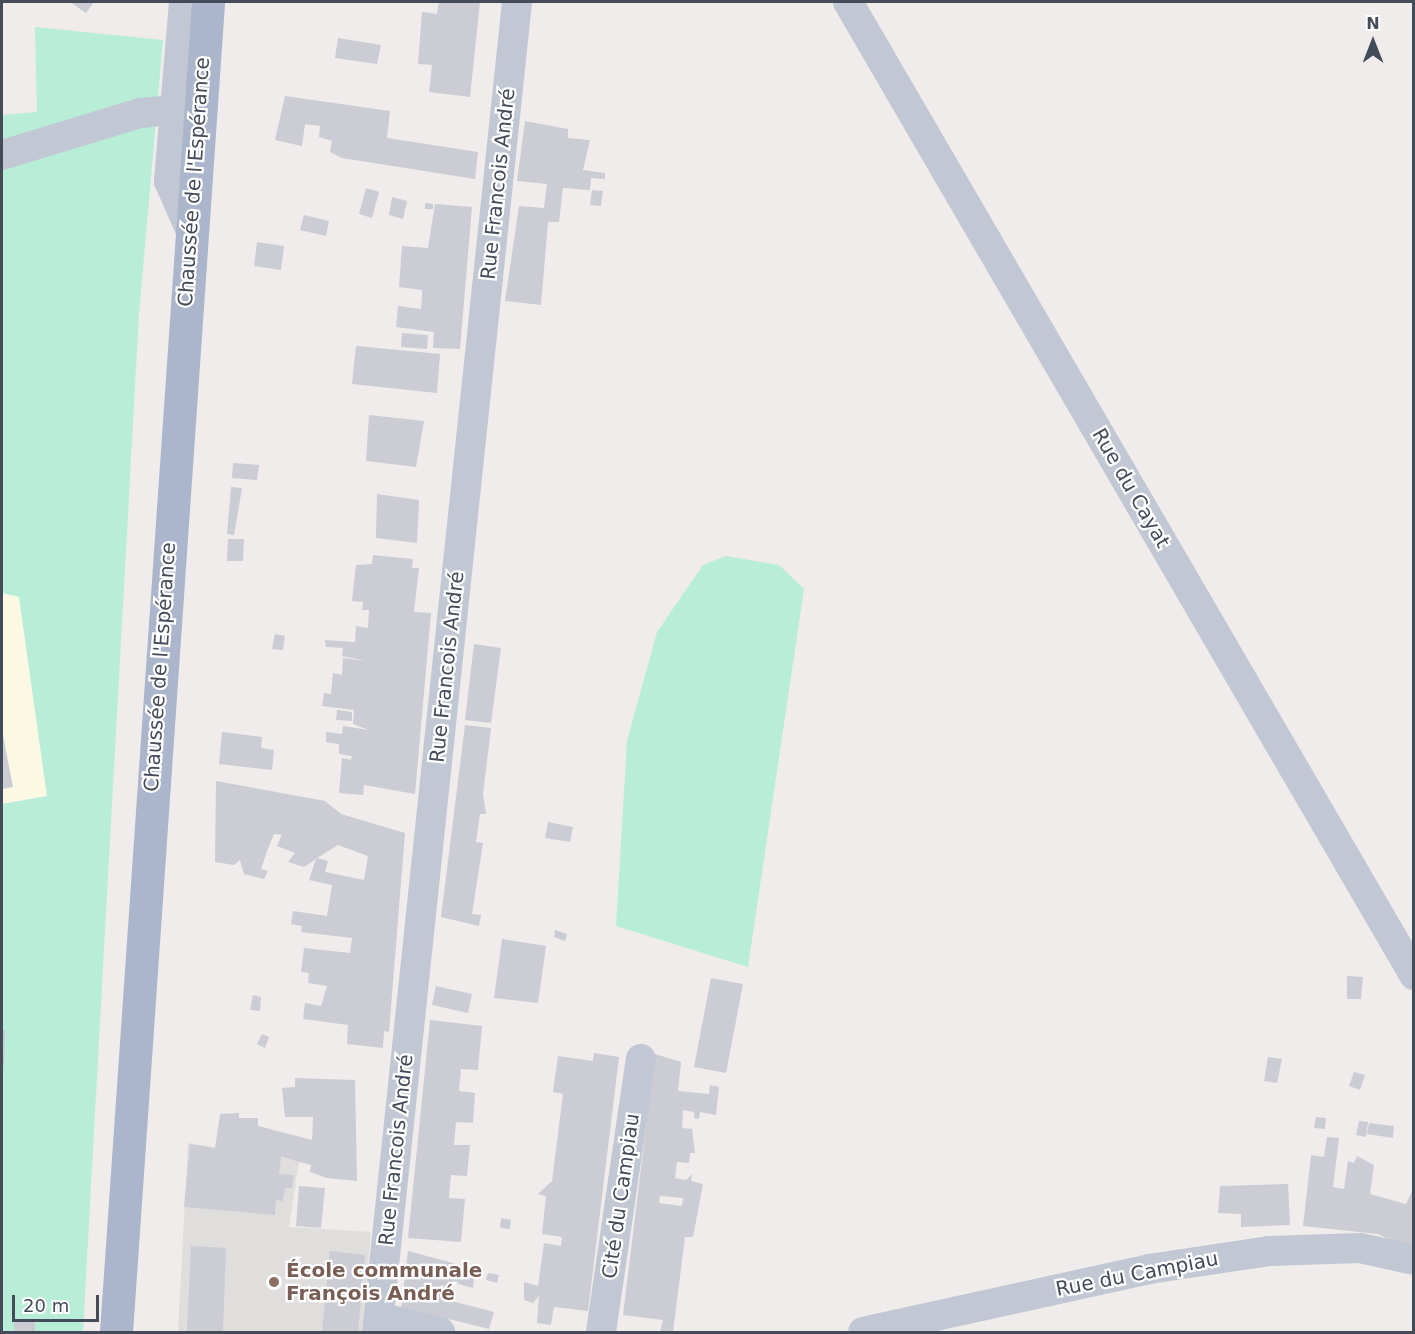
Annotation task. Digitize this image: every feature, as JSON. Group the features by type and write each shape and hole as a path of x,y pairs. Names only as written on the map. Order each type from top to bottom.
{"main road":[{"name":"Chaussée de l'Espérance","path":"116,1332 190,229 208,2"}],"street":[{"path":"184,2 172,110 169,181 190,229"},
{"name":"Rue Francois André","path":"378,1325 517,2"},
{"name":"Rue du Cayat","path":"848,2 1413,975"},
{"path":"2,155 140,113 172,110"},
{"name":"Cité du Campiau","path":"601,1332 641,1059"},
{"name":"Rue du Campiau","path":"863,1332 1149,1269 1269,1251 1360,1248 1413,1260"},
{"path":"378,1325 440,1332"}],"shaded area":[{"path":"2,593 19,596 47,796 2,804"},
{"name":"École communale François André","path":"188,1143 299,1161 289,1227 371,1232 362,1332 178,1332"}],"green space":[{"path":"35,27 163,40 139,314 83,1332 2,1332 2,804 47,796 19,597 2,593 2,115 37,112"},
{"path":"726,556 779,565 804,589 748,967 616,926 627,741 657,632 703,565"}],"building":[{"path":"70,2 94,2 86,13"},
{"path":"439,2 480,2 470,97 429,92 432,65 418,64 422,12 437,14"},
{"path":"338,38 381,45 377,64 335,58"},
{"path":"285,96 390,111 387,138 478,152 475,179 342,158 330,152 332,141 319,137 320,126 305,124 302,146 275,140"},
{"path":"525,121 568,129 568,138 590,140 583,170 605,173 605,179 591,178 590,190 563,188 559,222 548,222 541,305 505,301 519,206 544,208 547,184 517,181"},
{"path":"366,188 379,192 372,218 359,214"},
{"path":"592,190 603,191 601,206 590,205"},
{"path":"392,197 407,201 403,219 389,215"},
{"path":"425,203 433,204 433,209 425,209"},
{"path":"435,204 472,207 460,349 433,348 434,332 396,327 398,306 421,309 422,296 422,290 399,287 402,246 428,248"},
{"path":"304,215 329,221 326,236 300,230"},
{"path":"257,242 284,246 281,270 254,266"},
{"path":"402,333 428,335 427,349 401,347"},
{"path":"356,346 440,354 437,393 352,384"},
{"path":"369,415 424,421 416,467 366,461"},
{"path":"233,463 259,465 257,480 232,478"},
{"path":"231,487 242,488 234,535 227,534"},
{"path":"377,494 419,500 417,543 376,538"},
{"path":"228,539 244,539 243,561 227,561"},
{"path":"373,555 413,559 412,568 419,568 414,612 431,613 415,794 364,785 363,795 339,793 342,758 351,760 352,756 339,754 339,744 326,742 326,732 342,734 343,726 369,730 353,724 354,710 322,706 324,693 331,694 333,673 342,675 343,658 366,661 342,656 343,648 326,647 325,640 355,642 356,626 368,628 369,610 362,610 363,602 352,601 356,565 372,564"},
{"path":"275,634 285,636 283,650 272,649"},
{"path":"474,644 501,648 491,723 465,720"},
{"path":"337,710 352,712 352,721 336,720"},
{"path":"465,725 491,728 483,794 486,814 480,814 476,842 483,843 472,914 481,915 479,926 441,917"},
{"path":"2,730 13,787 2,789"},
{"path":"222,732 262,737 261,748 274,750 272,770 219,764"},
{"path":"216,781 325,801 341,814 405,833 389,1032 384,1031 383,1048 347,1044 348,1025 303,1019 305,1003 321,1006 327,986 308,983 309,973 301,972 304,948 350,953 352,938 301,932 302,926 291,924 293,911 327,916 332,885 309,880 316,859 304,867 288,862 295,853 277,846 282,835 274,834 261,869 268,871 264,879 244,874 240,860 234,865 215,862","holes":["338,845 368,856 364,880 325,872 328,861 317,858"]},
{"path":"548,822 573,827 570,842 545,838"},
{"path":"555,930 567,934 565,941 554,937"},
{"path":"502,939 546,946 538,1003 494,998"},
{"path":"1347,976 1363,977 1361,999 1347,999"},
{"path":"711,978 743,984 726,1073 694,1067"},
{"path":"436,986 472,994 468,1013 432,1005"},
{"path":"253,995 261,997 260,1011 250,1010"},
{"path":"430,1020 482,1026 478,1070 461,1069 459,1091 475,1093 473,1123 456,1122 454,1145 470,1145 467,1176 451,1175 450,1185 449,1198 465,1199 461,1242 408,1238"},
{"path":"2,1030 5,1030 4,1066 2,1066"},
{"path":"262,1034 269,1037 265,1048 257,1044"},
{"path":"594,1053 619,1057 588,1311 554,1307 551,1325 537,1323 539,1296 533,1303 524,1300 524,1282 538,1286 544,1243 561,1246 562,1237 542,1234 546,1196 538,1194 552,1181 563,1094 553,1092 558,1056 593,1061"},
{"path":"655,1054 681,1062 678,1091 709,1094 710,1085 719,1087 716,1115 700,1112 699,1119 694,1118 694,1112 683,1110 682,1128 692,1129 695,1153 690,1153 689,1163 677,1162 675,1178 686,1180 692,1174 691,1181 703,1184 693,1237 685,1237 673,1332 660,1332 663,1320 623,1315","holes":["660,1196 683,1198 682,1206 659,1203"]},
{"path":"1268,1057 1282,1059 1277,1083 1264,1081"},
{"path":"1354,1072 1365,1075 1360,1090 1349,1086"},
{"path":"295,1078 355,1080 357,1181 327,1178 310,1172 311,1165 281,1157 279,1174 294,1175 292,1188 285,1188 283,1201 276,1200 275,1215 184,1207 190,1144 215,1148 220,1114 239,1113 239,1118 258,1118 258,1126 312,1140 313,1117 285,1117 282,1088 295,1087"},
{"path":"1316,1117 1326,1118 1325,1129 1314,1128"},
{"path":"1359,1121 1368,1122 1366,1137 1356,1135"},
{"path":"1369,1123 1394,1126 1393,1138 1367,1134"},
{"path":"1327,1137 1339,1138 1333,1187 1344,1189 1348,1161 1354,1163 1357,1156 1374,1165 1370,1194 1406,1204 1413,1189 1413,1252 1378,1234 1303,1226 1311,1155 1324,1157"},
{"path":"1288,1184 1290,1225 1241,1227 1241,1214 1218,1213 1220,1186"},
{"path":"299,1186 325,1188 321,1228 296,1226"},
{"path":"501,1218 511,1220 510,1229 500,1228"},
{"path":"191,1246 226,1248 223,1332 187,1332"},
{"path":"330,1251 365,1255 358,1332 322,1332"},
{"path":"408,1251 475,1269 473,1288 452,1282 448,1300 494,1312 489,1329 449,1319 448,1328 401,1309"},
{"path":"488,1273 499,1275 497,1283 486,1280"},
{"path":"14,1322 35,1322 35,1332 14,1332"}],"place":[{"name":"École communale François André","path":"274,1282"}]}
